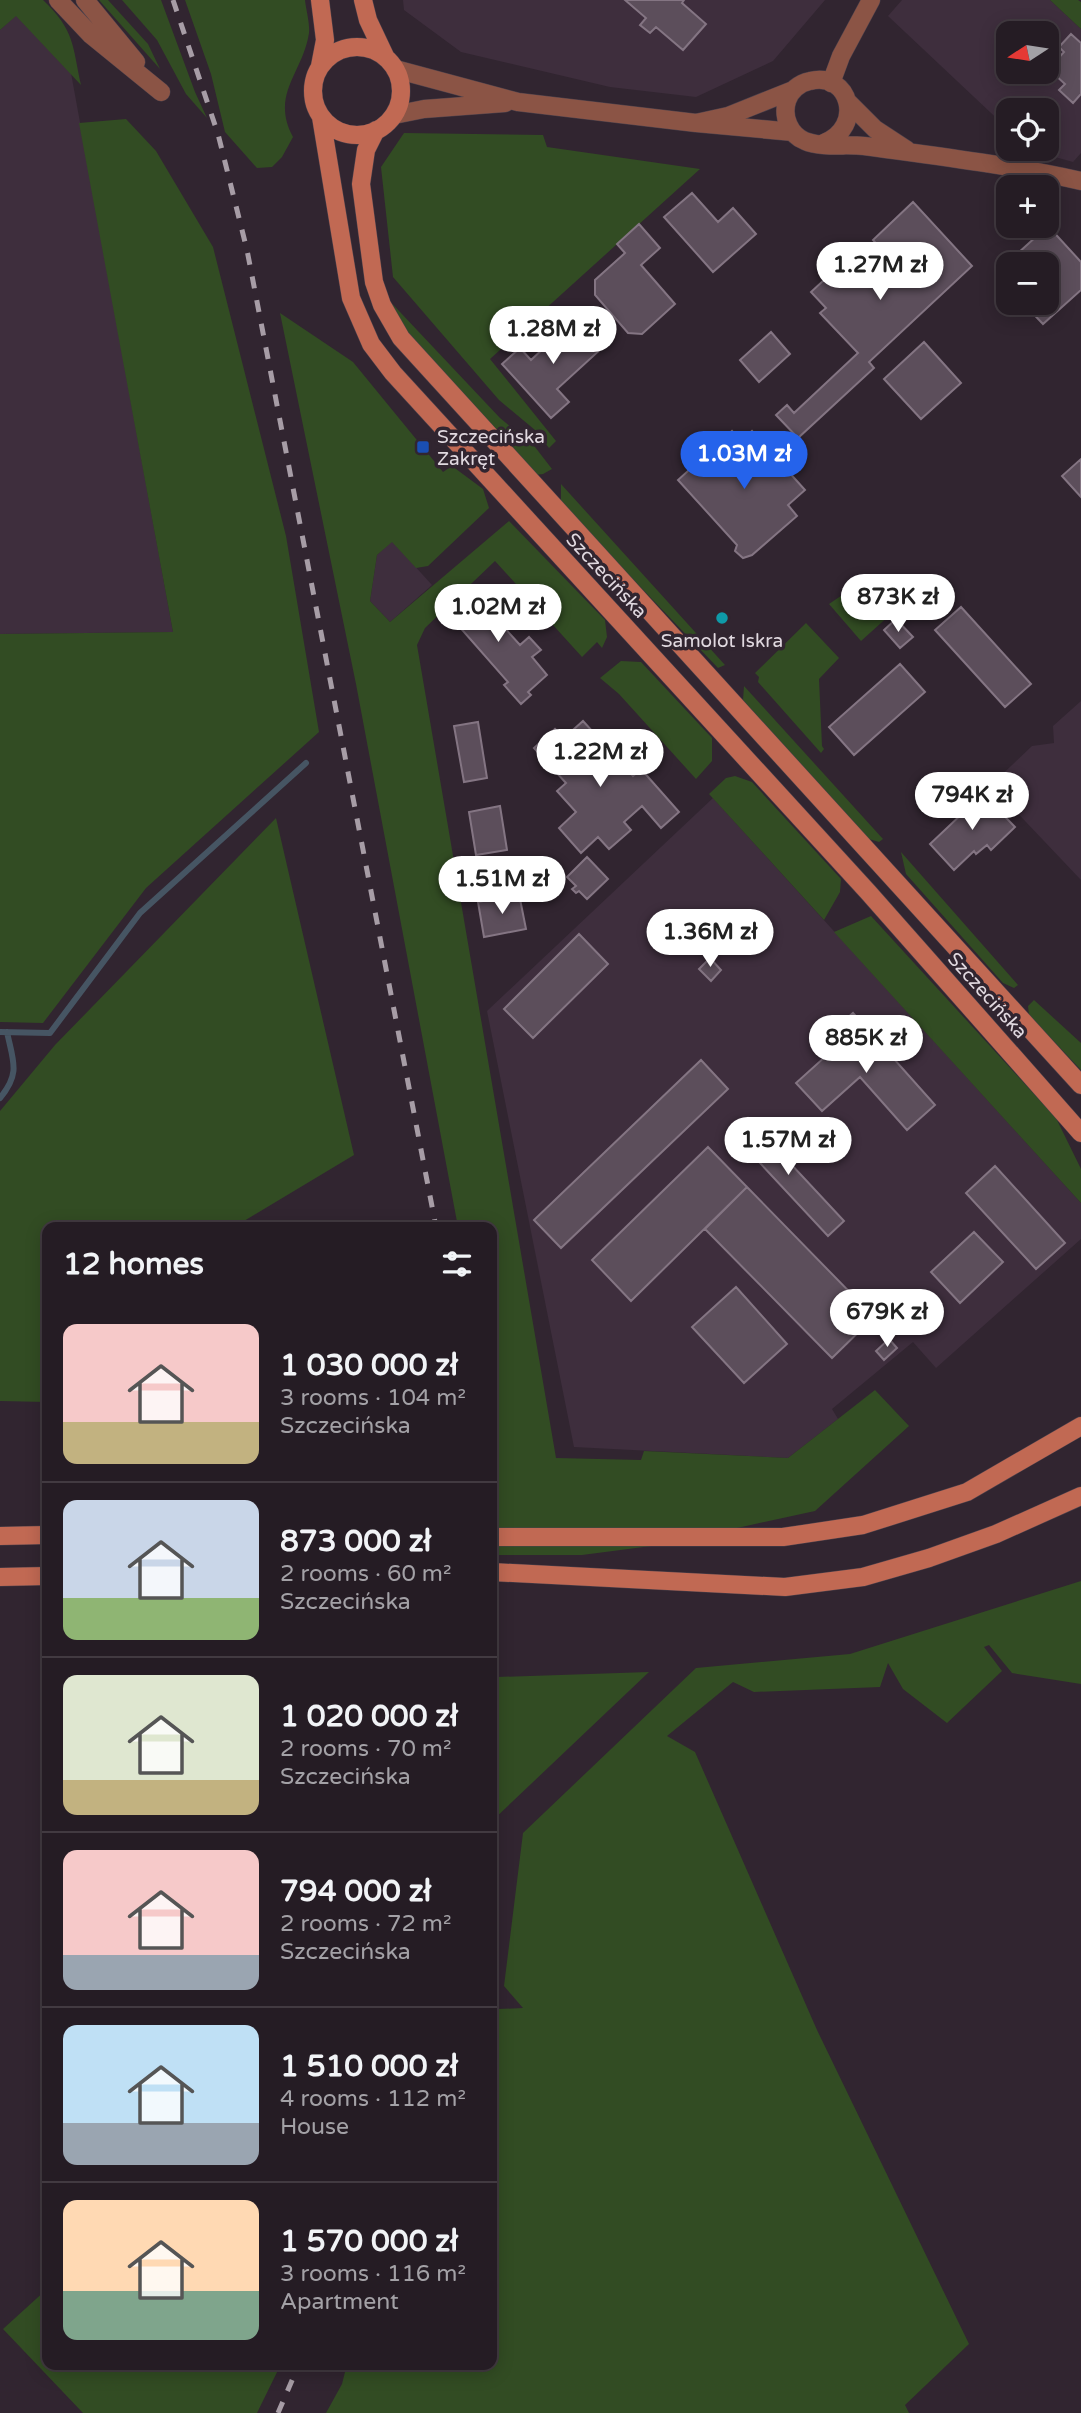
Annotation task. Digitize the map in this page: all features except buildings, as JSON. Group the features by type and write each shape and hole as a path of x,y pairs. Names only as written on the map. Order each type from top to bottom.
{"main road":[{"path":"320,0 325,40 313,86 316,107 328,124 346,134 367,134 394,115 401,92 368,20 363,0"},
{"path":"320,65 336,52 346,48 366,47 390,63"},
{"name":"Szczecińska","path":"321,117 351,298 371,344 393,373 868,892 1081,1133"},
{"name":"Szczecińska","path":"376,130 362,165 361,184 374,282 401,338 1081,1084"},
{"path":"497,1537 783,1537 863,1525 886,1520 967,1492 1081,1426"},
{"path":"497,1572 785,1587 863,1577 985,1538 1081,1496"},
{"path":"0,1536 42,1535"},
{"path":"0,1577 42,1576"}],"street":[{"path":"58,0 91,35 156,87 85,0"},
{"path":"831,83 841,56 871,0"},
{"path":"390,63 518,102 793,132"},
{"path":"696,122 728,116 811,80 831,83 840,89 847,101 875,129 912,154"},
{"path":"793,90 785,109 786,120 793,132 805,141 912,154 1081,181"},
{"path":"824,143 841,134 846,125 849,116 847,101"},
{"path":"394,115 424,109 518,102"}],"shaded area":[{"path":"403,0 825,0 773,61 696,97 610,87 461,52 404,10"},
{"path":"902,0 1050,0 1081,29 1081,153 1073,162 1059,158 1059,98 996,98 996,118 888,16"},
{"path":"16,15 71,73 173,632 0,634 0,30"},
{"path":"392,541 432,585 390,622 370,601 377,555"},
{"path":"1081,701 1081,880 991,785 1032,746 1054,743 1053,726"},
{"path":"713,798 1081,1203 1081,1239 936,1368 913,1342 832,1409 838,1419 788,1458 574,1447 487,1011"}],"green space":[{"path":"0,0 43,0 67,30 81,85 16,16 0,30"},
{"path":"99,0 108,0 148,44 160,69"},
{"path":"122,0 161,0 207,118 186,94 157,40"},
{"path":"185,0 305,0 309,33 286,96 287,122 293,137 282,157 272,167 257,168 225,132 211,74"},
{"path":"1050,0 1081,2 1081,29"},
{"path":"126,119 156,151 213,247 286,536 319,732 146,888 43,1023 0,1022 0,634 173,632 79,123"},
{"path":"404,133 543,135 547,147 700,169 490,359 556,441 549,448 535,430 499,400 393,277 381,167"},
{"path":"367,277 500,418 535,447 552,469 535,475 373,300"},
{"path":"280,313 353,362 443,472 452,466 483,489 489,508 428,566 416,568 392,542 377,555 370,601 390,622 509,521 605,620 607,637 602,648 597,642 582,657 495,561 425,628 417,645 556,1458 641,1460 644,1451 788,1458 875,1390 909,1426 815,1511 659,1545 582,1555 498,1555 497,1222 457,1222 356,684"},
{"path":"561,484 725,665 718,668 561,504"},
{"path":"863,581 891,614 861,641 829,604"},
{"path":"806,623 839,658 819,679 824,749 821,753 758,682 759,677 755,673"},
{"path":"621,661 641,662 712,738 712,761 696,779 619,694 600,678"},
{"path":"744,686 883,839 879,842 869,839 743,700"},
{"path":"735,776 752,782 841,879 840,892 824,920 709,794 726,778"},
{"path":"276,818 354,1155 242,1222 42,1222 42,1402 0,1401 0,1111 55,1045"},
{"path":"901,852 1018,985 1014,988 1003,983 906,874"},
{"path":"871,916 1056,1118 1081,1169 1081,1203 834,932"},
{"path":"1034,1000 1081,1043 1081,1070 1029,1015 1028,1006"},
{"path":"1081,1581 1081,1684 1012,1673 989,1645 984,1647 1002,1671 947,1723 903,1689 888,1663 880,1687 754,1692 733,1682 667,1736 695,1752 817,2030 969,2344 905,2405 909,2413 326,2413 342,2384 346,2370 497,2370 497,2026 499,2009 523,2008 504,1986 523,1833 696,1668 850,1654"},
{"path":"649,1672 497,1816 497,1677"},
{"path":"42,2294 42,2370 3,2329"},
{"path":"42,2370 278,2370 257,2413 83,2413"}],"waterway":[{"path":"0,1032 50,1033 140,913 306,763"},
{"path":"0,1098 11,1081 14,1066 7,1032"}],"railway":[{"path":"173,0 218,134 247,250 435,1222"},
{"path":"278,2413 296,2370"}],"place":[{"name":"Szczecińska Zakręt","path":"423,447"},
{"name":"Samolot Iskra","path":"722,618"}]}
